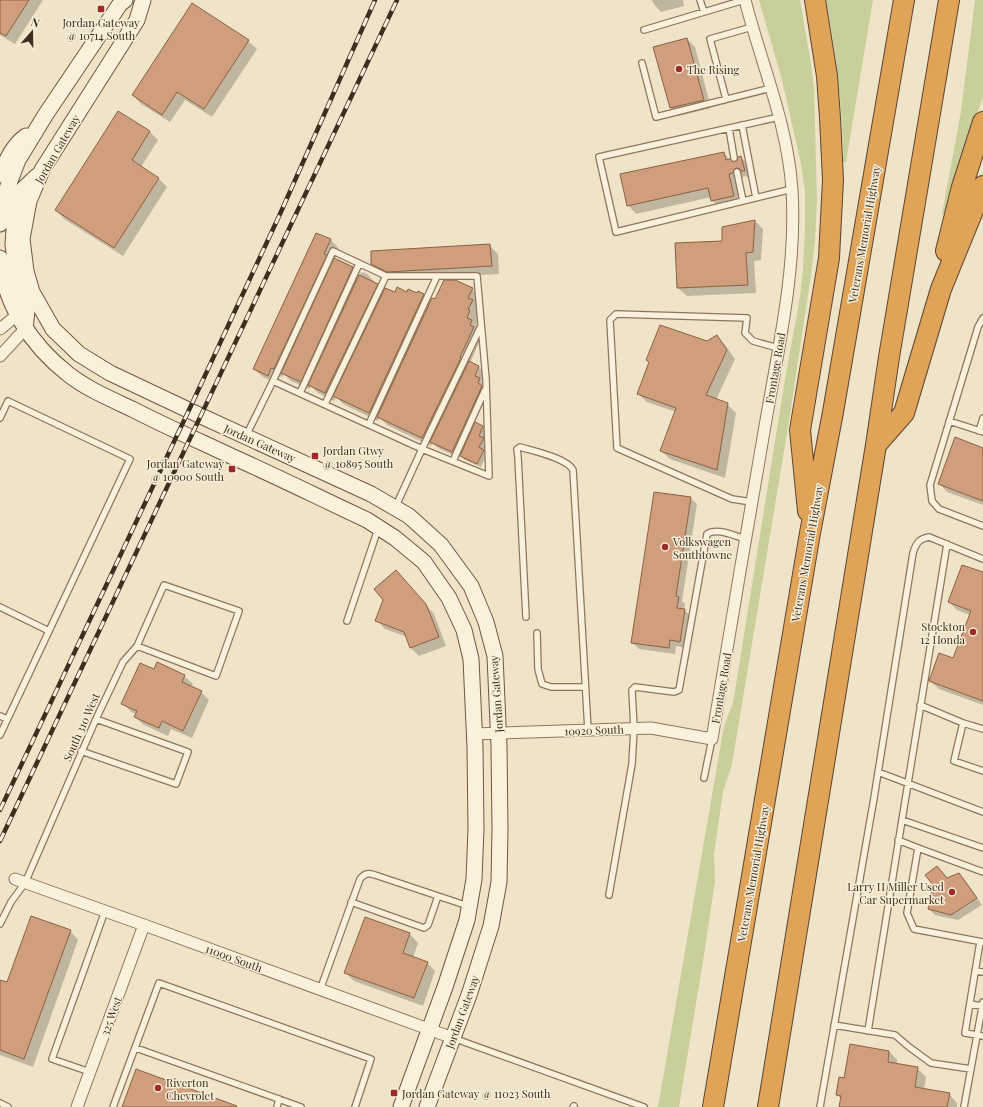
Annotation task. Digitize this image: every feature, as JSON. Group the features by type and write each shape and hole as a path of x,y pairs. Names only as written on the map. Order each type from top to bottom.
{"highway":[{"path":"810,533 800,430 829,258 832,229 833,180 827,76 815,0"},
{"name":"Veterans Memorial Highway","path":"713,1107 810,533 833,412 904,0"},
{"path":"768,1107 876,444 888,357 949,0"},
{"path":"941,289 946,250 954,216 983,122"},
{"path":"876,444 904,412 941,289 982,186"}],"main road":[{"path":"0,224 5,194 18,160 120,4 125,0"},
{"name":"Jordan Gateway","path":"143,0 137,20 42,170 29,202 22,239 26,271 32,292 53,329 79,354 102,368 182,407 371,494 409,516 441,545 471,586 486,622 495,656 498,733 500,882 491,926 453,1038 427,1107"},
{"path":"0,175 10,152 21,140 37,129"},
{"path":"42,170 19,193 15,214 13,245 18,280 25,300 23,320 35,320 58,345 79,364 102,368"},
{"name":"Jordan Gateway","path":"0,258 2,275 10,301 38,346 69,375 100,393 164,425 379,527 424,562 449,598 464,630 471,659 476,829 474,879 467,920 401,1107"}],"street":[{"name":"Frontage Road","path":"712,739 791,269 793,228 792,189 779,117 745,0"},
{"path":"0,329 23,320"},
{"path":"0,356 23,320"},
{"name":"10920 South","path":"474,734 651,728 712,739"},
{"name":"11000 South","path":"20,881 453,1038"},
{"name":"325 West","path":"77,1107 144,925"}],"lane":[{"path":"700,0 704,12"},
{"path":"644,30 745,0"},
{"path":"726,99 710,39 752,27"},
{"path":"642,63 656,118 771,88"},
{"path":"779,117 599,157 616,232 792,189"},
{"path":"742,125 756,198"},
{"path":"729,128 734,158"},
{"path":"738,172 743,201"},
{"path":"246,436 333,251 386,276 477,276 486,388 489,476 422,449 273,380"},
{"path":"300,393 359,264"},
{"path":"325,404 386,276"},
{"path":"369,424 436,276"},
{"path":"752,502 732,499 618,448 610,320 616,314 747,318 745,333 753,341 778,348"},
{"path":"983,318 978,327 930,485 932,501 939,509 983,526"},
{"path":"395,508 481,326"},
{"path":"453,462 486,388"},
{"path":"0,418 8,401 130,459 0,735"},
{"path":"949,421 981,432 983,418"},
{"path":"526,617 517,449 520,447 563,461 571,466 573,470 588,730"},
{"path":"347,621 379,527"},
{"path":"608,895 632,764 634,729 632,690 635,687 674,692 680,690 707,534 711,531 718,531 746,539"},
{"path":"820,1107 878,772 913,553 916,544 921,539 929,537 983,559"},
{"path":"868,1031 947,544"},
{"name":"South 310 West","path":"0,924 122,662 138,646 164,585 239,611 216,676 138,646"},
{"path":"0,608 49,631"},
{"path":"537,633 538,669 542,684 552,687 585,687"},
{"path":"920,705 963,723 983,729"},
{"path":"0,716 7,719"},
{"path":"81,751 176,784 188,752 96,719"},
{"path":"963,723 954,761 983,771"},
{"path":"704,778 712,739"},
{"path":"878,772 983,812"},
{"path":"902,820 983,848"},
{"path":"898,840 983,872"},
{"path":"918,848 907,913 914,929 981,942 965,1033 980,1036"},
{"path":"320,990 351,902 363,875 368,873 469,906"},
{"path":"351,902 424,928 428,925 438,896"},
{"path":"90,1072 52,1059 105,911"},
{"path":"975,971 983,972"},
{"path":"113,1107 136,1048 159,982 371,1059 355,1107"},
{"path":"964,1107 971,1069 980,1036 983,1004 970,1004"},
{"path":"834,1025 895,1035 931,1063 971,1069"},
{"path":"453,1038 644,1107"},
{"path":"136,1048 301,1107"},
{"path":"276,1107 279,1099"},
{"path":"0,1103 8,1107"}],"green space":[{"path":"759,0 800,0 814,88 817,200 815,242 788,427 732,764 723,792 714,854 715,881 679,1107 658,1107 724,726 733,703 785,379 800,297 803,269 805,192 801,164 782,80"},
{"path":"826,0 873,0 846,162 843,162 842,121 838,80"},
{"path":"975,0 983,0 983,97 945,215 942,214 961,111"}],"building":[{"path":"0,0 29,0 6,36 0,33"},
{"path":"192,3 249,40 204,109 177,92 162,115 132,95"},
{"path":"687,38 704,100 670,108 653,47"},
{"path":"118,111 150,131 132,160 159,178 114,248 55,210"},
{"path":"724,152 726,160 730,159 733,162 741,156 745,171 741,171 737,168 734,169 733,173 729,174 734,196 711,201 708,188 627,206 620,174"},
{"path":"755,220 753,252 746,253 748,285 677,288 675,243 722,241 722,227"},
{"path":"316,233 331,239 324,254 327,255 274,369 271,368 268,376 253,369"},
{"path":"490,244 492,266 387,272 371,264 371,251"},
{"path":"334,258 353,267 301,382 281,373"},
{"path":"359,275 378,284 325,393 308,385"},
{"path":"444,280 455,280 473,288 468,298 473,300 468,309 470,310 467,318 472,320 470,325 474,327 460,357 461,358 422,438 377,417 432,298 435,299"},
{"path":"397,287 407,292 408,289 424,294 369,413 333,396 385,288 395,292"},
{"path":"660,325 707,341 717,335 727,350 706,395 728,403 717,470 660,451 676,408 637,394 649,362 646,360"},
{"path":"469,361 479,366 475,376 480,378 478,383 482,386 452,452 430,442"},
{"path":"475,422 483,426 479,436 484,438 479,447 484,450 477,464 460,456"},
{"path":"955,437 983,448 983,501 938,484"},
{"name":"Volkswagen Southtowne","path":"654,492 691,497 676,596 679,597 677,608 685,609 680,642 670,640 669,648 631,643"},
{"name":"Stockton 12 Honda","path":"962,565 983,572 983,701 929,681 939,653 953,658 971,611 948,602"},
{"path":"396,570 426,604 439,637 410,648 404,632 375,621 383,600 374,589"},
{"path":"157,662 185,675 182,682 202,691 183,731 162,721 159,728 134,717 137,711 121,704 140,663 154,669"},
{"name":"Larry H Miller Used Car Supermarket","path":"937,866 947,878 959,873 977,898 951,915 928,909 933,885 925,875"},
{"path":"31,916 71,930 24,1059 0,1050 0,980 7,982"},
{"path":"365,917 410,933 403,953 428,962 414,998 344,973"},
{"path":"850,1044 889,1051 888,1062 918,1067 915,1087 950,1093 947,1107 839,1107 841,1096 836,1095 839,1077 844,1078"},
{"name":"Riverton Chevrolet","path":"136,1069 237,1106 122,1107"}],"railway":[{"path":"0,810 280,214 375,0"},
{"path":"0,841 397,0"}],"place":[{"name":"Jordan Gateway @ 10714 South","path":"101,9"},
{"name":"The Rising","path":"679,69"},
{"name":"Jordan Gtwy @ 10895 South","path":"315,456"},
{"name":"Jordan Gateway @ 10900 South","path":"232,469"},
{"name":"Volkswagen Southtowne","path":"665,547"},
{"name":"Stockton 12 Honda","path":"973,632"},
{"name":"Larry H Miller Used Car Supermarket","path":"952,892"},
{"name":"Riverton Chevrolet","path":"158,1088"},
{"name":"Jordan Gateway @ 11023 South","path":"394,1093"}]}
